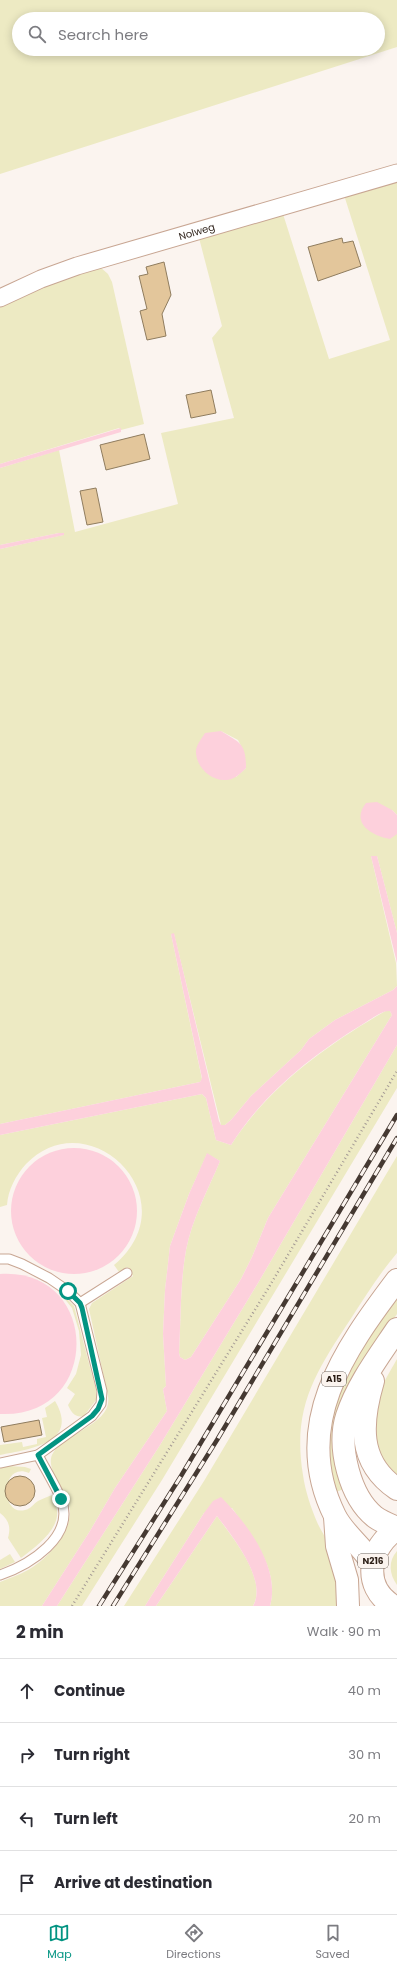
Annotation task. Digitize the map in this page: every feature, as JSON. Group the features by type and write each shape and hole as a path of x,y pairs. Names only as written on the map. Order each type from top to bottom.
{"main road":[{"name":"A15","path":"372,1563 366,1553 336,1517 325,1496 318,1468 318,1444 322,1411 327,1394 348,1352 397,1280"},
{"name":"A15","path":"397,1329 353,1401 346,1418 344,1437 345,1460 355,1489 363,1504 375,1517 397,1528"},
{"name":"A15","path":"381,1353 364,1416 364,1436 369,1454 378,1472 397,1489"},
{"name":"A15","path":"336,1517 338,1546 347,1580 348,1606"},
{"name":"N216","path":"386,1604 374,1583 372,1563 380,1542 397,1528"}],"street":[{"name":"Nolweg","path":"0,298 41,278 77,266 397,173"}],"lane":[{"path":"0,1259 9,1259 45,1276 68,1291 80,1303 102,1392 101,1404 92,1416 38,1455 0,1462"},
{"path":"80,1303 127,1273"},
{"path":"0,1575 16,1570 41,1554 54,1539 62,1524 64,1512 61,1499 38,1455"}],"path":[{"path":"72,1606 269,1287 397,1071"}],"shaded area":[{"path":"0,0 397,0 397,47 385,51 385,12 12,12 12,56 369,56 0,174"},
{"path":"397,180 397,815 392,810 397,834 397,933 377,856 371,856 396,963 397,986 393,990 335,1020 309,1039 301,1050 251,1096 231,1120 225,1125 221,1125 174,934 171,934 202,1079 200,1082 0,1124 0,549 63,535 59,533 0,545 0,468 59,450 75,532 178,504 161,433 234,418 212,338 222,326 199,238 283,214 329,359 390,340 344,195","holes":["221,731 238,740 242,748 246,768 236,777"]},
{"path":"100,267 108,274 112,282 144,424 121,430 119,428 0,464 0,304 72,276"},
{"path":"121,428 121,432 0,468 0,464"},
{"path":"64,533 64,535 0,549 0,545"},
{"path":"221,731 241,745 245,753 246,760 246,768 236,777 227,780 218,779 204,771 196,756 197,746 205,733"},
{"path":"377,802 392,810 397,815 397,834 390,839 370,832 365,827 360,817 366,803"},
{"path":"371,856 377,856 397,933 397,963"},
{"path":"174,933 221,1125 225,1125 231,1120 251,1096 301,1050 309,1039 335,1020 393,990 397,986 397,1045 258,1283 160,1445 57,1606 42,1606 90,1531 115,1488 167,1411 163,1389 166,1386 163,1334 165,1290 170,1246 189,1194 207,1153 220,1161 196,1216 186,1250 182,1288 179,1353 180,1357 185,1360 191,1357 241,1279 268,1218 392,1015 390,1011 383,1012 344,1036 307,1062 273,1092 244,1126 231,1145 216,1140 206,1098 202,1094 0,1135 0,1124 200,1082 202,1078 171,934"},
{"path":"387,1010 390,1011 392,1015 268,1218 241,1279 191,1357 185,1360 180,1357 179,1353 182,1289 186,1250 196,1216 220,1161 207,1154 189,1194 170,1246 165,1290 163,1334 166,1386 163,1389 167,1411 115,1488 90,1531 42,1606 0,1606 0,1582 18,1575 36,1565 52,1551 59,1542 68,1524 70,1514 69,1504 53,1472 51,1459 53,1453 59,1446 96,1421 108,1406 108,1396 89,1309 92,1303 133,1276 127,1267 119,1272 114,1265 135,1239 142,1212 137,1187 122,1165 102,1150 77,1143 51,1147 26,1164 13,1183 7,1205 0,1207 0,1135 202,1094 206,1098 216,1140 231,1145 263,1104 301,1068 365,1023"},
{"path":"397,1045 397,1088 162,1480 82,1606 57,1606 160,1445 258,1283"},
{"path":"80,1148 104,1155 119,1166 130,1181 136,1199 136,1223 130,1241 119,1256 104,1267 86,1273 68,1274 44,1267 29,1256 18,1241 12,1223 11,1205 18,1181 29,1166 44,1155 62,1149"},
{"path":"397,1156 397,1253 372,1286 326,1357 309,1392 301,1430 300,1451 305,1487 318,1525 328,1543 335,1574 339,1606 270,1606 272,1592 268,1566 248,1530 232,1508 204,1513 145,1606 124,1606 204,1481"},
{"path":"0,1274 33,1278 57,1294 72,1317 76,1343 72,1370 58,1393 34,1409 0,1414"},
{"path":"54,1286 74,1306 96,1390 96,1400 84,1416 78,1416 70,1410 68,1405 75,1394 67,1388 76,1374 81,1355 79,1331 72,1308"},
{"path":"397,1289 397,1314 373,1348 346,1488 334,1493 326,1467 330,1405"},
{"path":"397,1359 397,1478 389,1470 374,1443 376,1400 380,1389"},
{"path":"55,1401 61,1415 61,1426 56,1435 48,1442 37,1446 0,1455 0,1445 22,1442 23,1447 37,1444 37,1439 46,1437 42,1418 47,1417 45,1408"},
{"path":"9,1466 31,1469 29,1473 19,1471 8,1481 8,1498 11,1505 17,1510 25,1510 29,1509 38,1501 52,1495 57,1510 55,1522 48,1534 38,1545 21,1558 8,1538 8,1524 0,1513 0,1468"},
{"path":"221,1497 251,1533 266,1562 271,1577 272,1591 270,1606 253,1606 256,1595 256,1584 252,1571 239,1546 217,1516 156,1606 145,1606 204,1513 213,1501"},
{"path":"217,1516 239,1547 252,1571 256,1584 256,1595 253,1606 156,1606"},
{"path":"397,1551 397,1585 392,1576 391,1563"},
{"path":"10,1554 15,1562 0,1569 0,1560"}],"building":[{"path":"342,238 343,243 353,241 361,266 318,281 308,247"},
{"path":"164,262 171,295 162,314 166,336 147,340 140,311 147,309 139,276 148,274 146,267"},
{"path":"211,390 216,413 191,418 186,395"},
{"path":"144,434 150,459 106,470 100,445"},
{"path":"96,488 103,522 87,525 80,491"},
{"path":"39,1420 42,1435 4,1442 1,1427"},
{"path":"20,1476 31,1480 35,1491 31,1502 20,1506 9,1502 5,1491 9,1480"}],"railway":[{"path":"99,1606 181,1476 397,1115"},
{"path":"113,1606 217,1440 397,1138"}],"route":[{"path":"61,1499 38,1455 92,1416 101,1404 103,1395 82,1308 80,1303 68,1291"}]}
